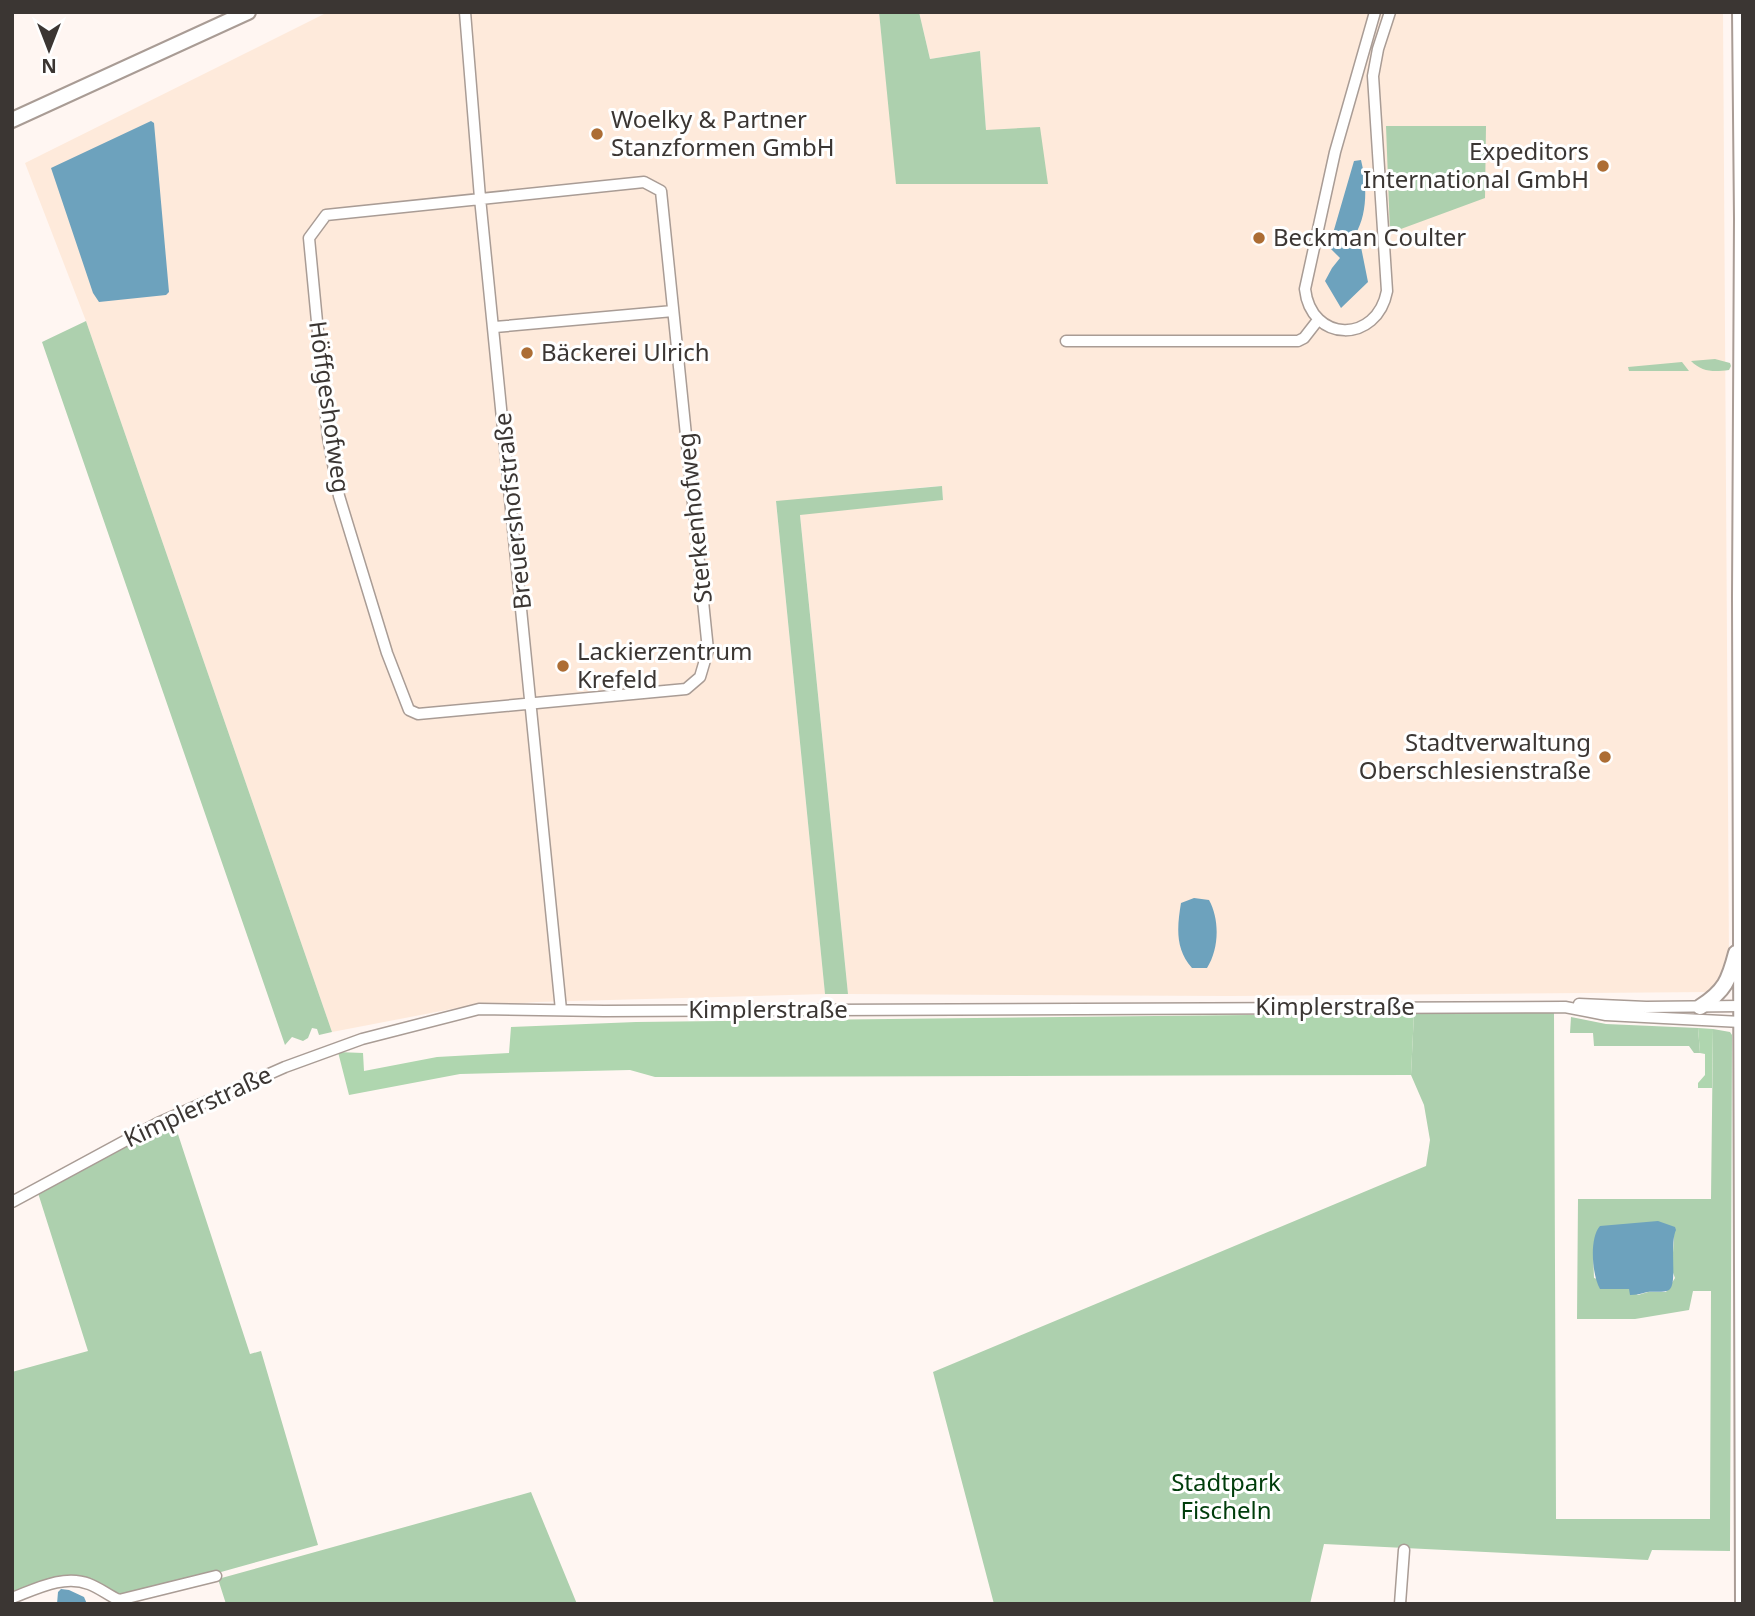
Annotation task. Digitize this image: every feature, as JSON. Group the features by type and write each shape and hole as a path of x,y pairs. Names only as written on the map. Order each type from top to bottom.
{"main road":[{"path":"12,120 247,12"},
{"path":"1740,12 1742,1604"},
{"path":"1700,1006 1717,995 1727,982 1741,931"}],"street":[{"name":"Breuershofstraße","path":"465,12 561,1010"},
{"path":"1375,12 1349,96 1307,270 1306,301 1318,320 1330,328 1352,330 1370,322 1379,314 1384,303 1386,271 1373,76 1378,48 1390,12"},
{"name":"Sterkenhofweg","path":"481,198 644,182 661,191 708,650 700,677 686,689 531,703"},
{"name":"Höffgeshofweg","path":"481,198 326,215 309,237 328,437 339,496 358,561 387,653 409,710 418,714 531,703"},
{"path":"495,327 673,311"},
{"path":"1066,341 1298,341 1304,338 1318,320"},
{"name":"Kimplerstraße","path":"1565,1007 1575,1004 1741,1006"},
{"name":"Kimplerstraße","path":"12,1202 159,1123 285,1066 354,1041 479,1009 1565,1007 1606,1015 1741,1022"},
{"path":"1400,1604 1404,1550"},
{"path":"12,1598 45,1586 72,1581 91,1584 119,1600 216,1576"}],"shaded area":[{"path":"328,12 879,12 897,184 1048,184 986,130 980,51 930,59 919,12 1723,12 1729,959 1711,992 1227,996 848,994 800,514 943,500 942,486 776,502 825,994 537,1002 457,1008 332,1032 86,321 25,163"}],"green space":[{"path":"879,12 919,12 930,59 980,51 986,130 1040,127 1048,184 896,184"},
{"path":"1386,126 1486,126 1485,198 1390,233"},
{"path":"86,321 332,1032 319,1035 317,1029 312,1028 308,1038 303,1041 292,1037 285,1045 42,342"},
{"path":"1715,359 1730,363 1729,370 1708,370 1691,361"},
{"path":"1682,362 1689,371 1629,371 1628,367"},
{"path":"942,486 943,500 800,515 848,994 825,994 776,501"},
{"name":"Stadtpark Fischeln","path":"1414,1013 1554,1013 1556,1519 1710,1519 1711,1291 1693,1291 1689,1310 1635,1319 1577,1319 1578,1199 1711,1199 1713,1029 1730,1032 1730,1551 1652,1550 1648,1560 1324,1544 1310,1604 994,1604 933,1372 1426,1166 1430,1140 1424,1105 1411,1075","holes":["1674,1235 1672,1270 1675,1278 1666,1292 1638,1295 1629,1289 1594,1278 1593,1252"]},
{"path":"1414,1013 1411,1075 655,1077 630,1070 460,1074 349,1095 338,1052 363,1053 364,1071 437,1057 509,1053 511,1027 636,1022"},
{"path":"1571,1017 1606,1024 1698,1028 1700,1053 1694,1053 1689,1046 1594,1046 1593,1033 1570,1033"},
{"path":"1698,1028 1713,1029 1712,1088 1698,1088 1698,1083 1705,1075 1705,1054 1700,1053"},
{"path":"174,1122 250,1354 261,1351 318,1545 160,1589 119,1597 79,1578 12,1595 12,1372 88,1351 38,1193"},
{"path":"531,1492 577,1604 226,1604 218,1579"}],"water":[{"path":"151,121 154,123 169,292 166,295 99,302 93,293 51,168"},
{"path":"1361,160 1365,198 1355,235 1361,247 1368,282 1341,308 1325,281 1340,258 1329,247 1354,161"},
{"path":"1194,898 1209,900 1215,916 1216,943 1207,968 1192,968 1180,945 1178,929 1181,903"},
{"path":"1658,1221 1675,1227 1676,1230 1673,1280 1669,1290 1630,1295 1629,1289 1600,1289 1593,1257 1594,1239 1600,1226"},
{"path":"61,1589 84,1597 87,1604 57,1604 58,1592"}],"place":[{"name":"Woelky & Partner Stanzformen GmbH","path":"597,134"},
{"name":"Expeditors International GmbH","path":"1603,166"},
{"name":"Beckman Coulter","path":"1259,238"},
{"name":"Bäckerei Ulrich","path":"527,353"},
{"name":"Lackierzentrum Krefeld","path":"563,666"},
{"name":"Stadtverwaltung Oberschlesienstraße","path":"1605,757"}]}
